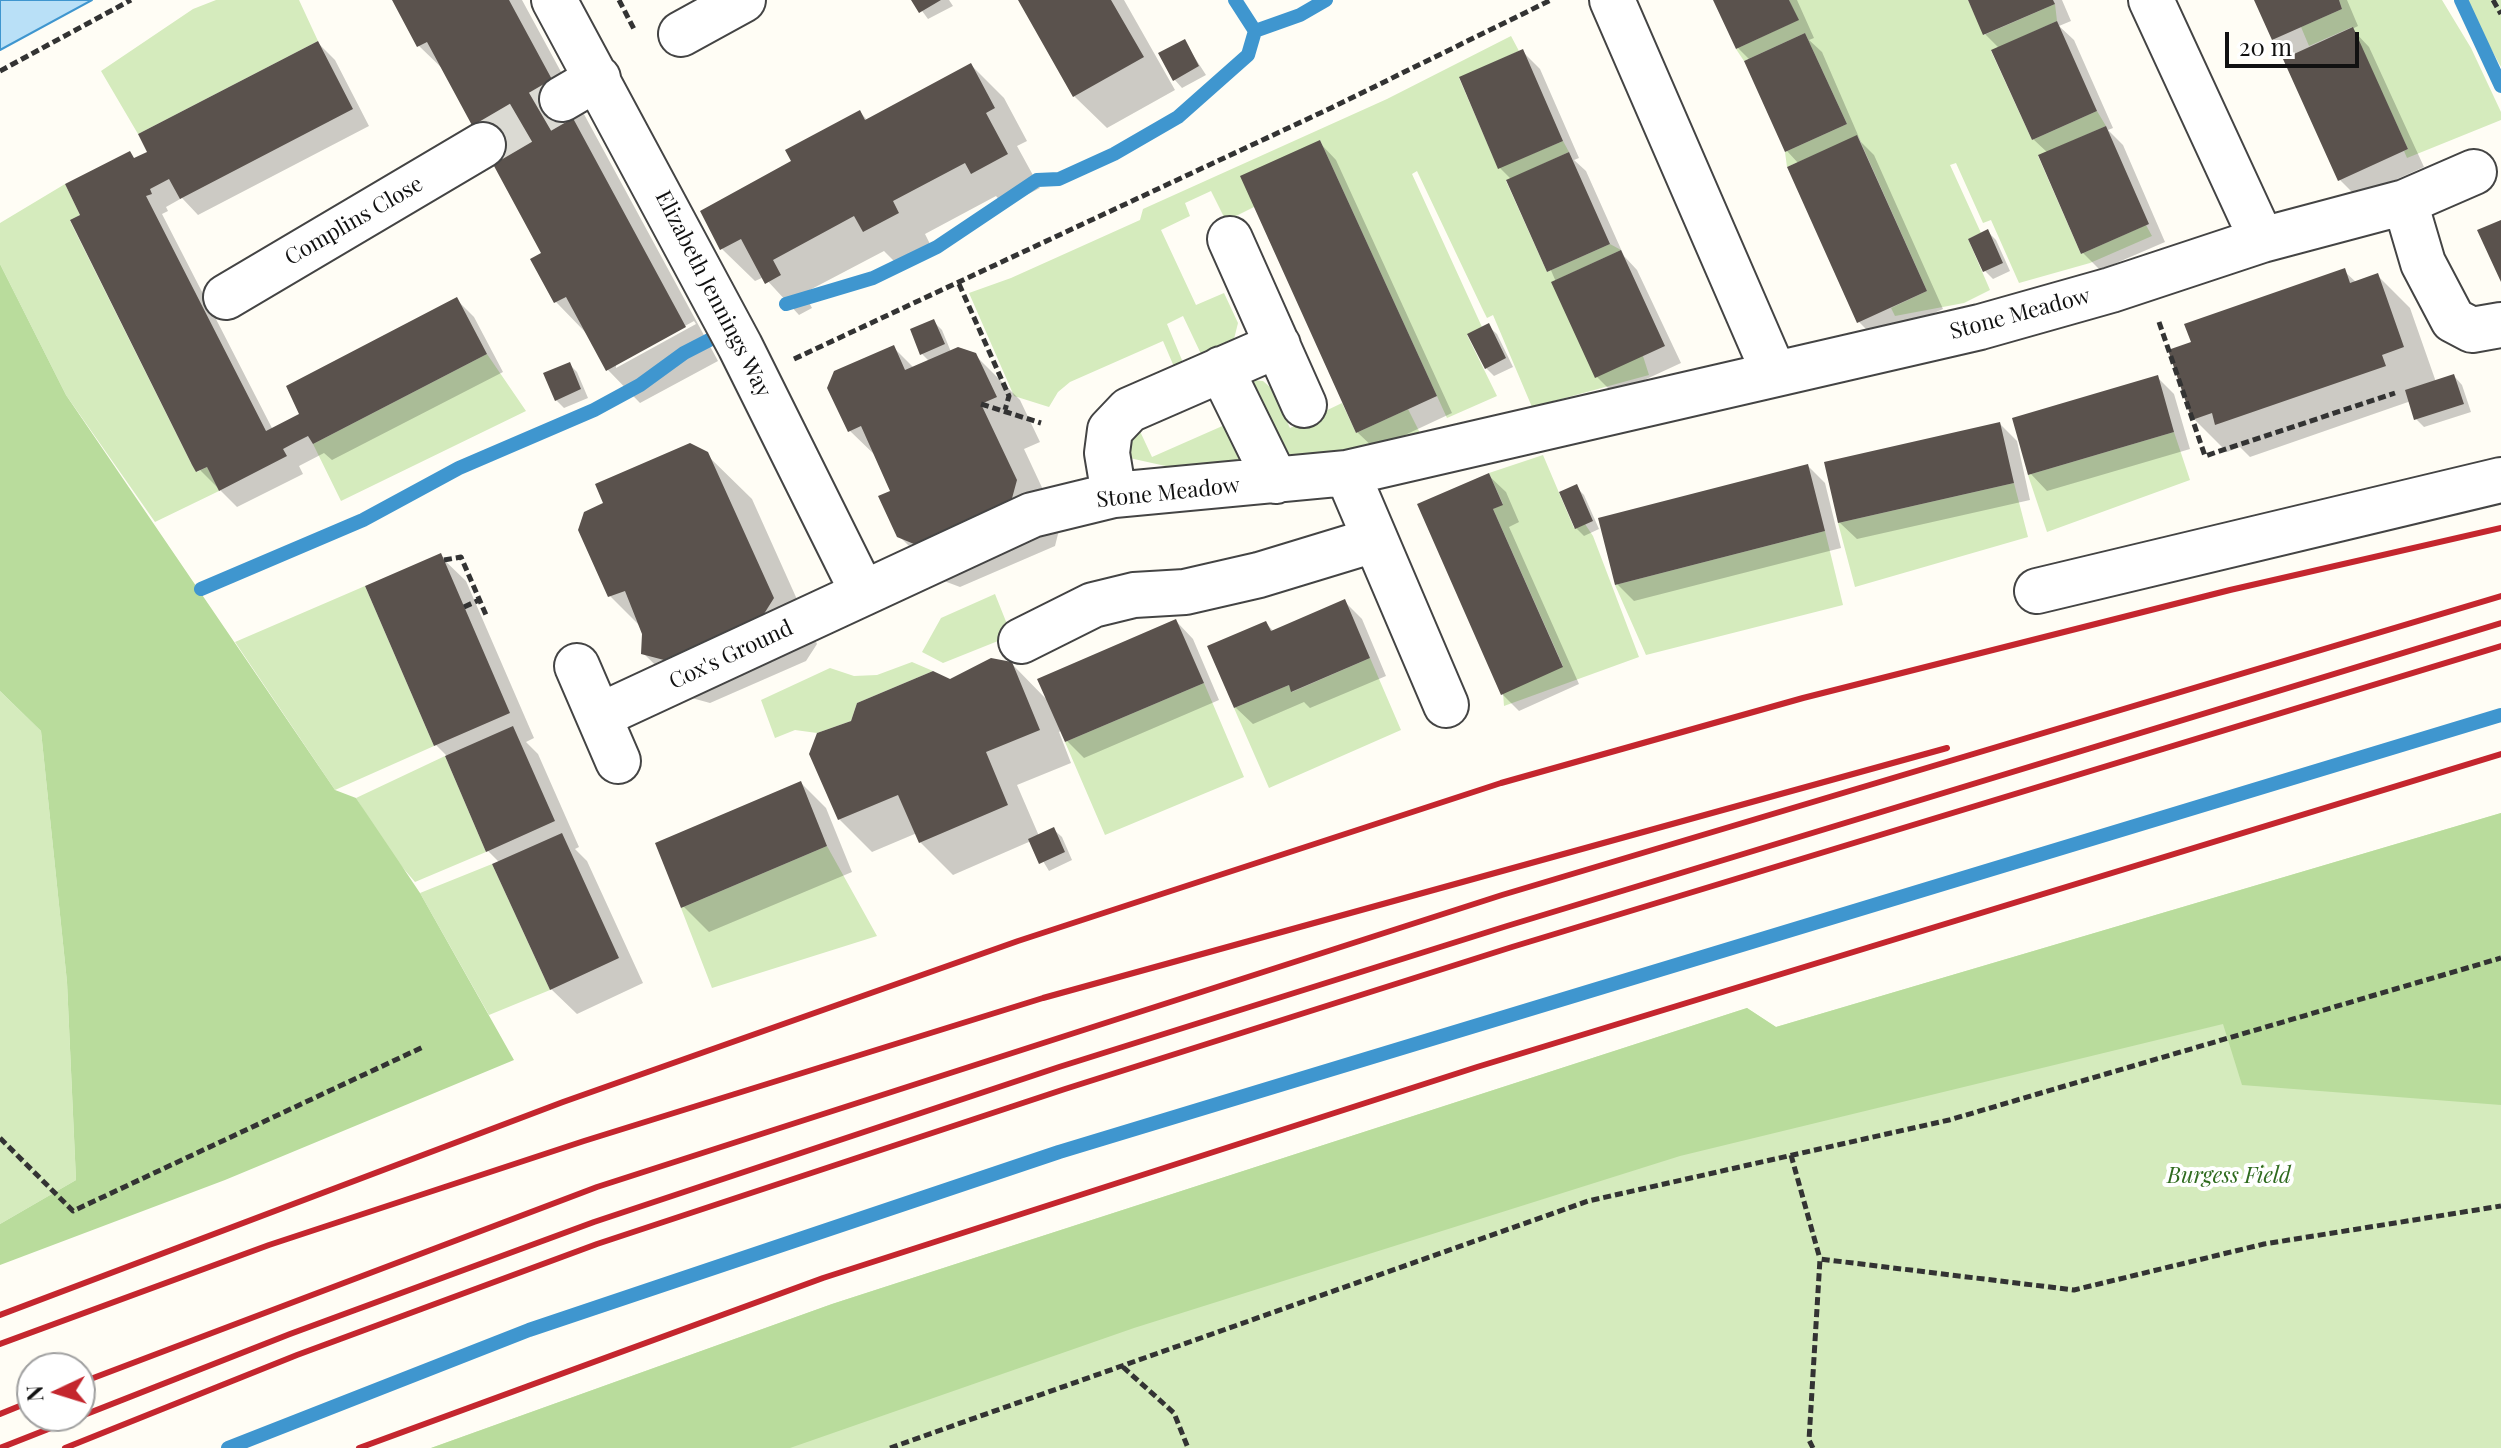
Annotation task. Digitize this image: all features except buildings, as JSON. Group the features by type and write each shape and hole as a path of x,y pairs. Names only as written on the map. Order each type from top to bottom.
{"street":[{"name":"Elizabeth Jennings Way","path":"554,0 580,89 755,376 863,593"},
{"path":"681,34 743,0"},
{"path":"1612,0 1774,373"},
{"path":"2151,0 2262,240"},
{"name":"Complins Close","path":"226,297 483,145"},
{"name":"Stone Meadow","path":"863,593 1032,515 1114,495 1347,473 2022,315 2262,240 2405,202 2474,172"},
{"path":"2405,202 2423,263 2453,320 2472,330 2501,325"},
{"path":"1230,239 1304,405"},
{"path":"1114,495 1107,453 1110,430 1129,410 1278,345"},
{"path":"1221,369 1276,481"},
{"path":"1347,473 1446,705"},
{"path":"2037,591 2501,480"},
{"path":"1021,641 1093,605 1134,595 1185,592 1259,575 1374,540"},
{"name":"Cox's Ground","path":"599,716 863,593"},
{"path":"577,666 618,761"}],"path":[{"path":"0,71 131,0"},
{"path":"619,0 638,39"},
{"path":"755,376 959,284 1551,0"},
{"path":"2493,0 2501,14"},
{"path":"959,284 1009,396 1005,410"},
{"path":"2157,317 2205,456 2395,393"},
{"path":"981,404 1041,423"},
{"path":"444,560 461,557 486,615"},
{"path":"464,607 479,600"},
{"path":"890,1448 1588,1201 1949,1120 2501,958"},
{"path":"0,1138 73,1211 423,1047"},
{"path":"1791,1155 1820,1259 1809,1440 1813,1448"},
{"path":"1820,1259 2074,1290 2264,1244 2501,1206"},
{"path":"1123,1367 1174,1413 1188,1448"}],"green space":[{"path":"216,0 299,0 318,41 138,134 101,71 193,9"},
{"path":"1789,0 1968,0 1984,35 2055,4 2057,21 1991,51 2032,140 2097,111 2106,126 2038,156 2081,254 2146,225 2152,236 2090,263 2019,283 1991,220 1983,223 1956,163 1950,165 1981,233 1968,239 1990,290 1964,303 1895,316 1891,308 1927,291 1858,136 1787,167 1785,152 1847,124 1805,33 1744,61 1736,49 1798,20"},
{"path":"2339,0 2442,0 2471,48 2501,112 2501,120 2407,158 2404,151 2408,149 2352,27 2309,46 2301,27 2342,9"},
{"path":"2464,0 2501,0 2501,67"},
{"path":"1511,36 1519,51 1459,78 1498,168 1563,141 1569,152 1506,181 1547,272 1610,244 1621,250 1552,282 1643,356 1649,375 1532,407 1493,315 1487,318 1417,171 1412,174 1482,327 1467,335 1497,396 1447,418 1320,140 1254,207 1226,221 1211,191 1185,203 1190,216 1161,230 1196,305 1224,293 1238,323 1233,343 1202,356 1183,316 1167,324 1184,365 1175,369 1163,341 1070,382 1058,392 1049,407 1014,396 969,293 1011,278 1140,220 1143,209 1387,99"},
{"path":"65,184 80,215 70,221 192,465 197,472 207,467 219,491 155,522 66,395 0,264 0,223"},
{"path":"0,264 66,395 335,790 356,798 420,893 514,1060 225,1180 0,1265 0,1224 76,1180 67,982 41,731 0,691"},
{"path":"487,354 526,411 341,501 313,444"},
{"path":"1252,380 1263,381 1271,388 1290,428 1342,403 1356,433 1408,409 1421,435 1278,463 1241,385"},
{"path":"1236,420 1255,463 1188,471 1125,457 1126,441 1138,427 1152,457"},
{"path":"2174,432 2190,480 2047,532 2028,475"},
{"path":"1543,455 1574,528 1585,524 1593,536 1639,657 1504,706 1503,693 1563,666 1493,509 1503,504 1489,473"},
{"path":"2014,483 2028,537 1855,587 1838,523"},
{"path":"1825,531 1843,605 1646,655 1615,585"},
{"path":"365,586 434,746 335,790 235,642"},
{"path":"995,594 1007,624 1003,639 943,663 922,652 941,618"},
{"path":"1370,658 1401,730 1269,788 1234,708 1289,685 1292,692"},
{"path":"912,662 933,671 857,703 851,721 817,733 795,730 775,738 761,700 830,668 854,676 877,675"},
{"path":"1204,683 1244,777 1105,835 1065,742"},
{"path":"0,691 41,731 67,982 76,1180 0,1224"},
{"path":"445,756 486,852 415,882 391,854 356,798"},
{"name":"Burgess Field","path":"2501,813 2501,1448 431,1448 832,1304 1747,1008 1776,1027"},
{"path":"2501,813 2501,1105 2242,1085 2223,1024 1680,1156 1134,1328 790,1448 431,1448 832,1304 1747,1008 1776,1027"},
{"path":"827,846 877,936 712,988 681,908"},
{"path":"492,864 550,990 489,1015 420,893"}],"water":[{"path":"0,0 92,0 0,50"}],"waterway":[{"path":"1235,0 1255,31 1300,15 1326,0"},
{"path":"2461,0 2501,86"},
{"path":"786,304 873,278 937,247 1037,180 1059,179 1114,154 1178,117 1248,55 1255,31"},
{"path":"201,589 363,520 459,468 594,410 640,385 684,353 719,335"},
{"path":"228,1448 529,1330 1059,1152 2501,715"}],"tunnel":[{"path":"483,145 562,99"}],"railway":[{"path":"0,1315 563,1102 1018,941 1501,783 1803,698 2230,590 2501,528"},
{"path":"96,1377 597,1187 1502,895 2501,596"},
{"path":"0,1448 290,1334 594,1222 1059,1067 1507,926 2501,623"},
{"path":"65,1448 297,1355 597,1244 1065,1089 1512,947 2501,646"},
{"path":"0,1344 269,1245 584,1141 1043,998 1947,748"},
{"path":"359,1448 823,1278 1477,1067 2501,754"},
{"path":"0,1414 16,1408"}]}
